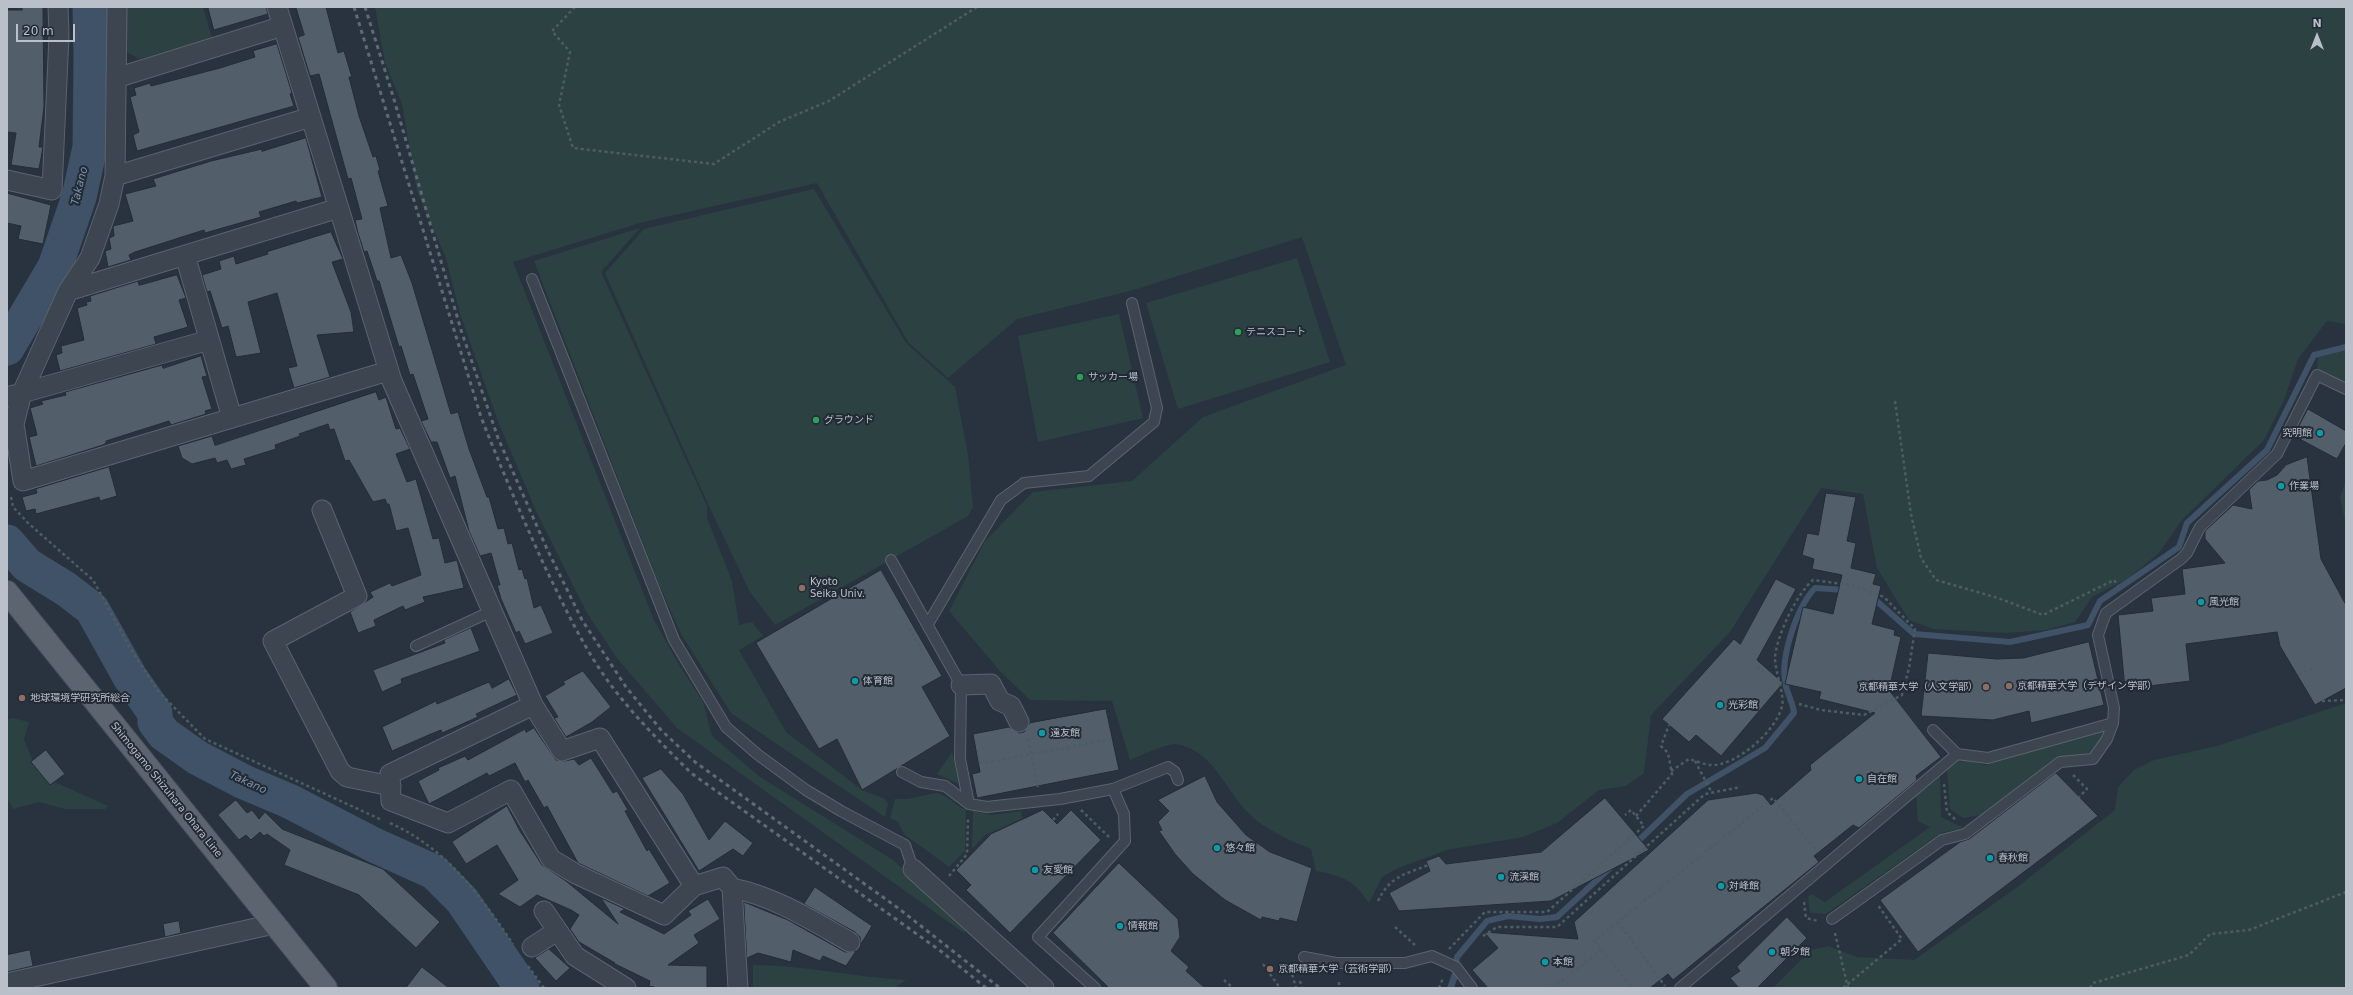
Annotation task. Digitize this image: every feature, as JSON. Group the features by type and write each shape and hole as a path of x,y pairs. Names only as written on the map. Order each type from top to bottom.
{"main road":[{"name":"Shimogamo Shizuhara Ohara Line","path":"7,592 326,988"}],"street":[{"path":"7,180 52,190 59,36 58,7"},
{"path":"117,7 115,176 109,204 90,258 68,291 15,395 14,424 23,481 388,371"},
{"path":"277,7 388,371 533,705 562,751 600,738 694,886"},
{"path":"116,78 283,26"},
{"path":"115,176 311,117"},
{"path":"68,291 338,208"},
{"path":"185,255 232,418"},
{"path":"15,395 209,340"},
{"path":"322,510 357,596 273,642 340,771 347,777 390,786"},
{"path":"961,685 991,684 1000,701 1011,706 1023,728"},
{"path":"533,705 390,774 391,801 448,824 511,790 551,859 576,874 664,915 694,886 723,877 732,888 738,988"},
{"path":"914,869 1044,988"},
{"path":"732,888 747,891 798,913 850,942"},
{"path":"544,911 575,956 626,988"},
{"path":"7,982 274,924"},
{"path":"524,952 557,931"}],"lane":[{"path":"532,278 674,640 726,727 773,766 806,790 853,818 905,845 914,869"},
{"path":"928,624 1001,500 1024,483 1089,476 1154,422 1157,408 1132,303"},
{"path":"1832,919 1942,840 1965,834 2060,762 2093,759 2107,739 2113,724 2114,708 2098,635 2106,613 2181,559 2187,553 2200,527 2277,454 2317,375 2346,389"},
{"path":"891,560 961,685 960,759 969,804"},
{"path":"416,646 492,611"},
{"path":"1933,730 1958,754 1988,758 2113,724"},
{"path":"1680,988 1958,754"},
{"path":"902,772 921,782 945,786 969,804 987,807 1040,803 1114,789 1168,767 1175,772 1178,780"},
{"path":"1096,988 1038,937 1125,841 1124,814 1114,789"},
{"path":"1304,957 1336,963 1405,963 1432,956 1456,967 1472,988"}],"path":[{"path":"575,7 552,31 570,52 559,105 573,148 714,164 779,122 829,101 978,7"},
{"path":"1895,401 1911,514 1920,558 1936,580 1998,598 2043,615 2114,580 2125,600"},
{"path":"10,493 13,507 28,524 93,580 130,648 158,691 205,739 396,826 427,845 461,874 482,899 524,952 544,988"},
{"path":"1671,771 1689,759 1711,765 1731,761 1753,746 1778,719 1783,704 1775,657 1785,623 1803,588 1813,580 1850,585 1884,597 1915,629 1910,668 1902,695 1864,715 1821,710 1800,704"},
{"path":"906,623 924,654"},
{"path":"1757,667 1764,673"},
{"path":"2299,675 2313,668"},
{"path":"2322,701 2346,700"},
{"path":"1636,816 1672,774 1668,753 1662,746 1669,725"},
{"path":"1023,728 1038,787"},
{"path":"979,764 1111,739"},
{"path":"1695,760 1712,793"},
{"path":"2060,762 2087,789 2079,797"},
{"path":"1944,782 1947,812 1960,823 1982,821"},
{"path":"1483,936 1496,927 1557,927 1705,794 1741,787"},
{"path":"1632,988 1594,941 1773,798 1828,864"},
{"path":"949,876 967,854 969,804"},
{"path":"1448,951 1485,912 1547,912 1644,826 1631,810 1625,815"},
{"path":"1088,817 1120,847"},
{"path":"1378,901 1384,887 1393,880 1428,865"},
{"path":"2090,988 2093,983 2189,955 2210,934 2249,930 2346,892"},
{"path":"1843,988 1847,987 1902,939 1868,893"},
{"path":"1804,898 1806,918 1819,921 1832,919 1847,987"},
{"path":"1618,922 1667,988"},
{"path":"1395,927 1417,946"},
{"path":"1552,988 1602,950"},
{"path":"1288,960 1296,988"},
{"path":"1263,964 1280,988"},
{"path":"1439,988 1444,976"},
{"path":"1224,980 1233,988"},
{"path":"1300,980 1302,988"},
{"path":"1339,982 1339,988"},
{"path":"1229,984 1233,988"}],"green space":[{"path":"126,7 203,7 212,38 139,59 125,51"},
{"path":"375,7 2346,7 2346,324 2327,321 2298,359 2284,400 2264,440 2181,521 2159,553 2127,579 2092,597 2075,622 2046,630 2006,633 1933,629 1909,620 1877,568 1863,494 1821,488 1730,632 1651,715 1644,773 1626,786 1599,790 1557,823 1523,837 1446,850 1398,868 1382,877 1369,903 1364,895 1347,880 1341,877 1316,871 1311,849 1282,836 1256,820 1246,810 1202,755 1190,748 1172,744 1130,760 1112,701 1030,700 999,670 949,611 985,541 1033,492 1132,481 1203,417 1346,365 1302,237 1130,291 1017,319 948,378 908,342 817,183 643,222 513,262 654,620 678,663 703,702 712,736 760,777 893,860 968,928 964,933 677,728 616,657 587,613 537,513 499,424 460,314 446,258 417,191 402,104 385,63"},
{"name":"グラウンド","path":"814,189 906,343 955,387 968,454 973,507 968,516 775,625 750,592 708,504 605,273 644,229"},
{"path":"640,228 601,272 707,506 707,518 732,581 739,625 752,622 763,636 739,650 786,732 862,790 883,798 888,803 885,817 731,713 681,634 658,582 534,261"},
{"name":"テニスコート","path":"1297,258 1330,362 1178,409 1146,303"},
{"name":"サッカー場","path":"1119,314 1143,418 1038,442 1018,336"},
{"path":"2346,347 2346,387 2317,375 2318,355"},
{"path":"2346,481 2346,525 2340,498"},
{"path":"2346,703 2346,988 1773,988 1811,950 1828,946 1857,957 1914,960 2016,888 2115,810 2118,787 2134,770 2154,760 2217,746"},
{"path":"12,718 29,722 24,739 33,762 50,780 108,806 105,809 65,809 39,802 13,809 7,798 7,720"},
{"path":"2104,730 2101,741 2089,754 2054,759 1981,815 1963,818 1950,809 1947,769 1959,759 1986,765"},
{"path":"952,752 959,784 937,774"},
{"path":"1940,775 1941,817 1964,828 1941,833 1826,914 1810,913 1808,897 1811,894 1825,902 1930,827 1918,821 1916,794"},
{"path":"935,793 944,795 966,810 965,851 949,867 904,834 898,822 890,818 895,799 908,799"},
{"path":"973,811 991,815 1021,811 1022,819 985,835 972,849"},
{"path":"753,965 791,967 906,980 895,988 753,988"}],"water":[{"path":"1452,973 1458,976 1454,988 1447,988"}],"building":[{"path":"22,7 43,7 44,107 39,147 43,147 39,169 11,165 16,133 7,132 7,10 22,10"},
{"path":"208,7 266,7 268,14 214,30"},
{"path":"296,7 326,7 338,53 344,51 352,77 349,77 359,116 373,157 376,156 380,170 378,171 388,206 380,208 391,258 401,255 412,283 451,414 458,412 469,449 487,497 489,497 498,529 504,528 508,544 512,543 519,570 522,569 525,579 527,578 534,608 541,605 553,633 525,644 519,631 516,633 501,599 497,585 500,585 491,553 480,556 469,531 455,476 450,478 437,442 431,442 421,421 428,419 413,374 410,375 401,346 399,347 379,281 377,281 367,251 364,252 355,220 362,219 351,178 348,179 319,74 310,76 298,37 304,35"},
{"path":"277,44 292,93 290,94 294,106 137,151 133,135 139,132 130,97 136,95 134,88 150,83 151,86 220,68 255,57 253,51"},
{"path":"306,138 322,197 297,203 296,201 259,212 261,217 205,233 204,230 135,252 129,255 131,260 108,267 105,251 111,249 109,238 114,236 113,226 133,221 125,194 156,186 153,179 211,161 262,149 262,151"},
{"path":"7,193 51,205 43,244 18,239 21,226 7,223"},
{"path":"331,232 343,259 332,262 351,312 354,332 317,335 330,377 294,388 288,368 297,366 277,293 248,302 261,353 236,357 228,326 222,328 210,291 207,292 202,275 221,269 219,261 234,256 236,264 268,254 267,252"},
{"path":"177,275 186,298 179,300 188,327 154,337 156,344 60,371 56,355 62,353 61,346 84,340 77,308 87,305 86,302 91,301 90,296 138,281 139,285"},
{"path":"201,356 207,376 202,377 212,409 205,411 206,414 171,425 169,421 106,441 103,445 36,466 29,437 37,435 30,408 43,404 41,401 66,395 65,392 162,365 163,368"},
{"path":"376,392 379,400 386,397 396,429 400,428 410,449 396,454 407,482 416,479 433,539 439,538 445,563 457,560 464,588 423,597 425,602 405,610 403,606 374,620 376,626 358,633 350,612 373,597 370,592 390,583 392,586 421,575 408,528 396,531 389,504 387,504 385,499 373,502 349,460 345,461 334,429 330,430 328,424 299,434 300,436 275,445 276,449 244,459 246,465 231,469 227,460 217,463 215,458 192,464 182,458 178,446 212,436 215,445"},
{"name":"究明館","path":"2308,409 2346,431 2346,443 2337,459 2294,436"},
{"name":"風光館","path":"2307,457 2321,559 2346,605 2346,688 2315,705 2280,646 2277,632 2186,644 2190,681 2125,689 2118,615 2153,611 2151,598 2185,594 2182,569 2225,563 2205,539 2205,531 2233,505 2252,509 2249,490 2258,481 2267,480 2277,475 2286,465"},
{"path":"109,467 117,496 100,501 99,497 36,514 35,509 26,511 22,497 37,493 36,489"},
{"path":"1826,493 1856,497 1847,541 1856,543 1851,568 1876,574 1873,584 1881,586 1872,624 1895,630 1894,635 1901,637 1889,690 1941,757 1916,776 1917,780 1859,828 1853,825 1814,856 1819,862 1673,980 1668,974 1650,988 1488,988 1472,970 1498,948 1484,932 1578,939 1574,922 1708,800 1756,793 1763,795 1771,805 1811,770 1810,765 1875,713 1819,699 1821,692 1785,684 1803,607 1833,614 1842,575 1812,569 1814,559 1802,555 1807,533 1818,535"},
{"name":"体育館","path":"881,570 942,676 922,687 950,736 862,790 837,739 819,749 756,643"},
{"name":"光彩館","path":"1776,579 1796,589 1757,660 1783,683 1721,756 1696,735 1689,742 1662,719 1734,639 1740,644"},
{"path":"471,628 480,651 401,679 402,683 382,692 373,670 445,643 444,640"},
{"path":"2089,642 2104,705 2031,723 2029,711 1993,720 1921,716 1928,653 1997,659 2023,658"},
{"path":"583,671 611,707 592,722 566,737 554,718 558,717 545,696 565,684 563,682"},
{"path":"509,679 517,695 476,714 478,717 442,733 441,730 392,751 382,727 436,701 437,704 489,682 492,688"},
{"path":"1106,709 1119,770 977,798 972,774 980,772 973,734 1009,727 1019,733 1024,732 1030,723"},
{"path":"534,728 556,760 565,761 574,759 579,765 591,758 613,793 617,791 628,810 625,811 647,851 649,849 670,883 648,896 578,863 547,806 544,808 528,780 525,782 515,763 489,776 487,773 429,804 418,781 439,770 438,768 465,756 468,760 525,729 526,732"},
{"path":"46,750 65,774 50,785 31,762"},
{"path":"661,769 683,794 709,840 725,821 753,843 743,856 733,849 699,871 642,778"},
{"name":"春秋館","path":"2056,773 2098,816 1918,952 1880,900 1960,842 1969,839"},
{"name":"悠々館","path":"1205,776 1217,802 1246,835 1270,852 1312,868 1297,922 1280,918 1279,921 1262,917 1261,920 1225,900 1193,874 1175,854 1159,831 1162,830 1158,822 1169,811 1158,800"},
{"name":"流渓館","path":"1605,798 1649,850 1551,901 1399,911 1389,893 1430,871 1426,861 1439,856 1446,864 1541,852"},
{"path":"236,800 247,813 252,810 259,819 265,812 282,829 383,869 440,922 416,948 359,895 284,865 290,850 267,834 264,836 260,832 251,840 246,835 239,840 218,815"},
{"path":"507,806 520,831 542,865 566,881 618,924 601,898 625,909 620,912 664,934 691,915 688,911 708,899 720,919 694,935 699,943 668,965 707,966 707,988 658,988 649,986 650,981 613,963 615,963 579,942 570,929 579,915 571,910 537,895 520,907 498,894 518,880 497,845 466,864 452,842"},
{"name":"友愛館","path":"1043,810 1057,824 1071,810 1101,840 1010,933 966,890 971,885 956,870 991,834"},
{"name":"情報館","path":"1119,863 1178,919 1180,937 1171,951 1189,967 1186,971 1205,988 1109,988 1053,933"},
{"path":"815,887 872,926 861,944 860,937 855,932 804,904"},
{"path":"744,902 788,920 845,952 856,951 846,966 823,956 820,961 793,950 791,962 758,953 747,958"},
{"name":"朝夕館","path":"1787,917 1807,938 1757,988 1739,988 1730,978 1740,971 1737,967"},
{"path":"179,921 181,933 165,937 163,924"},
{"path":"549,949 570,968 556,981 535,958"},
{"path":"30,950 33,966 7,972 7,955"},
{"path":"422,967 449,988 406,988"}],"waterway":[{"name":"Takano","path":"7,348 55,267 79,197 90,147 90,7"},
{"path":"1871,596 1914,634 2010,642 2088,625 2100,601 2179,547 2187,523 2267,450 2314,355 2346,347"},
{"name":"Takano","path":"7,542 27,565 66,589 92,609 130,677 155,713 155,722 164,734 198,758 244,782 289,801 374,845 434,872 462,900 522,988"},
{"path":"1634,845 1687,794 1765,748 1794,713 1786,685 1784,670 1788,645 1797,619 1808,596 1815,588 1845,590"},
{"path":"1455,975 1457,957 1487,921 1508,916 1540,919 1557,917 1610,868"}],"railway":[{"path":"354,7 481,417 545,567 588,651 598,667 637,717 691,773 942,952 986,988"},
{"path":"365,7 393,96 461,330 498,438 547,549 582,620 626,687 661,730 695,762 898,908 1000,988"}],"place":[{"name":"テニスコート","path":"1238,332"},
{"name":"サッカー場","path":"1080,377"},
{"name":"グラウンド","path":"816,420"},
{"name":"究明館","path":"2320,433"},
{"name":"作業場","path":"2281,486"},
{"name":"Kyoto Seika Univ.","path":"802,588"},
{"name":"風光館","path":"2201,602"},
{"name":"体育館","path":"855,681"},
{"name":"京都精華大学（デザイン学部）","path":"2009,686"},
{"name":"京都精華大学（人文学部）","path":"1986,687"},
{"name":"地球環境学研究所総合","path":"22,698"},
{"name":"光彩館","path":"1720,705"},
{"name":"遠友館","path":"1042,733"},
{"name":"自在館","path":"1859,779"},
{"name":"悠々館","path":"1217,848"},
{"name":"春秋館","path":"1990,858"},
{"name":"友愛館","path":"1035,870"},
{"name":"流渓館","path":"1501,877"},
{"name":"対峰館","path":"1721,886"},
{"name":"情報館","path":"1120,926"},
{"name":"朝夕館","path":"1772,952"},
{"name":"本館","path":"1545,962"},
{"name":"京都精華大学（芸術学部）","path":"1270,969"}]}
